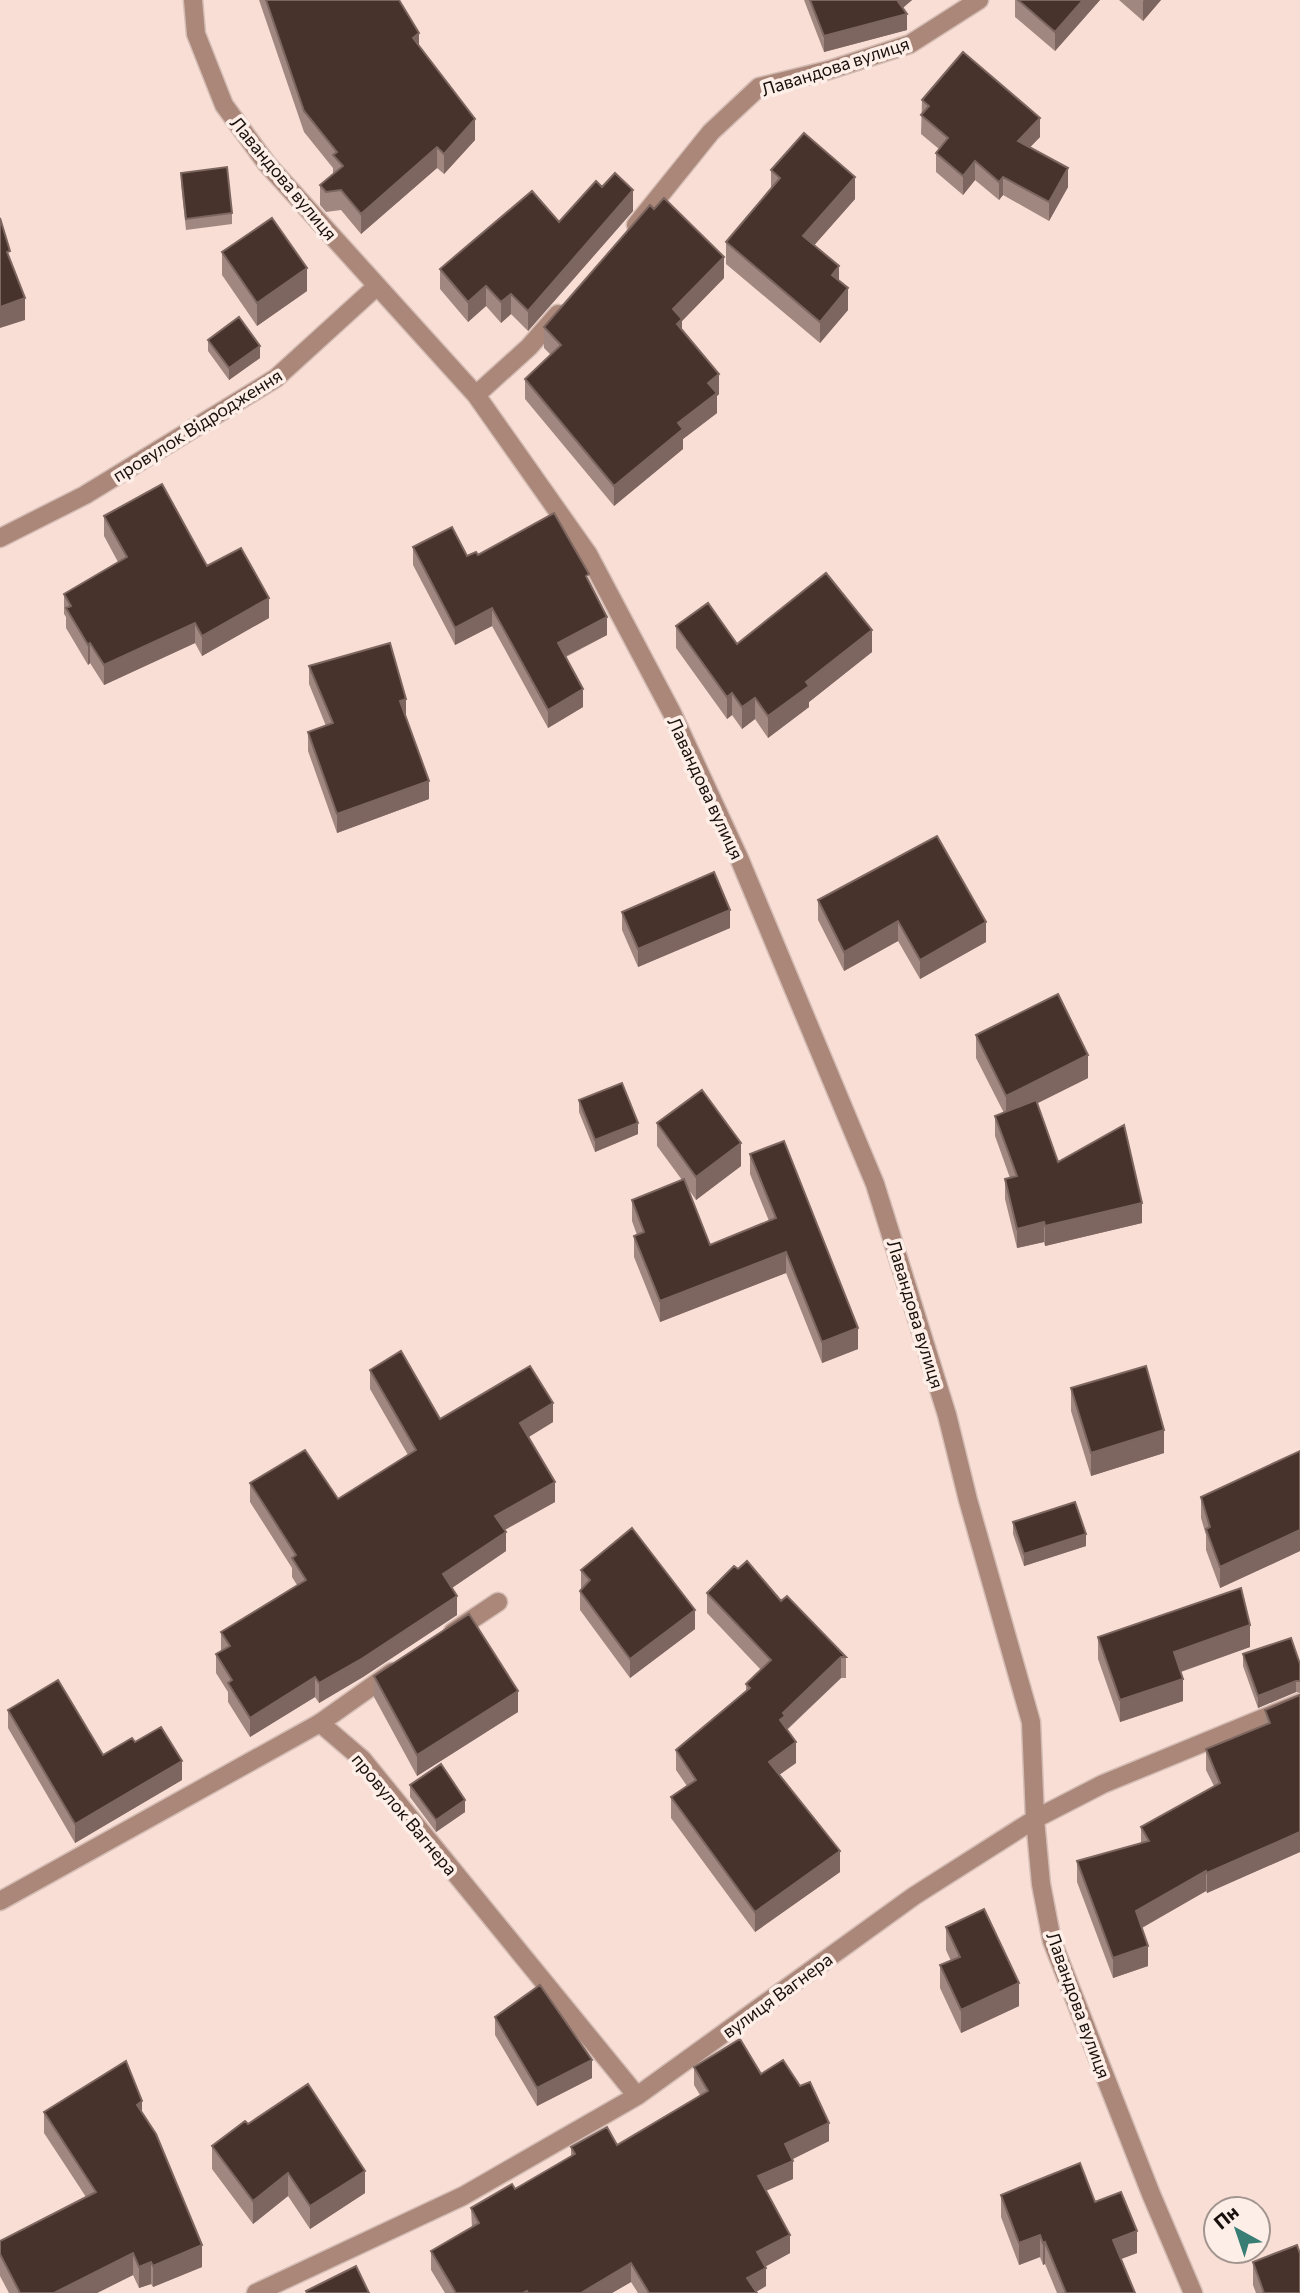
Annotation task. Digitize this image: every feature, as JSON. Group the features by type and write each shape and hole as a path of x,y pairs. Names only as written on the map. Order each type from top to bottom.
{"street":[{"name":"Лавандова вулиця","path":"193,0 196,34 224,105 267,164 476,394 588,554 672,713 739,858 875,1184 947,1415 968,1500 1031,1722 1041,1884 1052,1941 1151,2194 1193,2293"},
{"name":"Лавандова вулиця","path":"624,239 711,132 759,88 829,70 910,44 979,0"},
{"name":"провулок Відродження","path":"0,538 85,495 276,378 376,287"},
{"path":"476,394 529,347 573,298"},
{"path":"443,1639 498,1602"},
{"path":"0,1901 320,1723 410,1660"},
{"name":"вулиця Вагнера","path":"256,2293 463,2196 638,2096 914,1896 1035,1819 1104,1784 1300,1703"},
{"name":"провулок Вагнера","path":"320,1723 362,1759 638,2096"}],"building":[{"path":"266,0 399,0 419,33 413,38 475,119 444,154 437,147 361,214 341,190 326,192 320,185 343,166 333,155 337,152 304,111"},
{"path":"810,0 897,0 907,14 824,36"},
{"path":"1018,0 1083,0 1055,32"},
{"path":"963,52 1040,118 1018,141 1068,168 1049,202 1003,177 999,182 975,161 963,176 936,153 948,138 921,115 929,106 922,100"},
{"path":"804,133 855,177 803,236 839,266 832,275 848,288 820,322 726,242 780,178 771,170"},
{"path":"227,167 232,213 186,219 181,173"},
{"path":"615,173 633,190 528,311 511,294 501,302 486,286 468,302 440,269 532,191 559,222 596,181 602,187"},
{"path":"664,198 724,257 673,309 682,319 677,324 719,374 708,383 717,393 678,423 683,429 614,486 525,379 561,345 544,327 650,205 654,209"},
{"path":"0,218 10,251 7,252 25,298 0,307"},
{"path":"272,218 307,268 257,303 222,252"},
{"path":"239,317 260,346 229,368 208,340"},
{"path":"162,484 207,566 241,548 269,598 202,636 195,623 104,665 90,643 88,645 66,608 71,606 64,594 127,557 104,516"},
{"path":"554,513 589,574 586,576 607,617 558,643 583,689 548,710 492,608 455,628 413,547 452,527 467,556 476,552 478,555"},
{"path":"826,573 872,630 806,682 809,686 768,716 755,698 742,707 732,693 727,697 676,626 708,603 737,644"},
{"path":"390,643 406,699 400,701 429,781 337,814 308,732 333,723 309,666"},
{"path":"937,836 986,922 920,960 898,921 844,952 818,900"},
{"path":"714,872 730,910 638,949 622,912"},
{"path":"1058,994 1088,1055 1006,1096 976,1035"},
{"path":"622,1083 638,1123 595,1140 579,1100"},
{"path":"702,1090 741,1143 696,1177 657,1123"},
{"path":"1036,1100 1058,1162 1124,1125 1142,1203 1045,1226 1044,1222 1017,1229 1005,1179 1017,1176 995,1116"},
{"path":"784,1141 858,1328 822,1342 786,1252 660,1301 634,1236 644,1232 632,1200 684,1179 710,1245 776,1218 750,1154"},
{"path":"401,1351 440,1419 530,1366 553,1403 520,1423 555,1482 495,1516 506,1532 443,1574 457,1596 363,1658 319,1683 315,1677 250,1718 228,1683 232,1680 216,1654 230,1646 221,1632 306,1580 292,1558 296,1555 250,1483 305,1450 338,1499 416,1450 370,1370"},
{"path":"1146,1366 1164,1430 1091,1453 1071,1388"},
{"path":"1300,1451 1300,1530 1220,1567 1206,1529 1210,1527 1201,1497"},
{"path":"1075,1502 1086,1534 1024,1554 1013,1522"},
{"path":"632,1528 695,1610 630,1659 580,1591 590,1580 581,1570"},
{"path":"747,1561 781,1601 787,1596 846,1657 841,1657 783,1713 785,1716 780,1720 796,1742 769,1762 840,1851 755,1912 671,1797 696,1780 676,1750 750,1688 746,1684 771,1660 707,1593 734,1566 738,1569"},
{"path":"1241,1588 1250,1625 1174,1652 1183,1679 1120,1700 1098,1637"},
{"path":"469,1614 518,1691 417,1755 374,1676"},
{"path":"1291,1638 1300,1664 1300,1681 1258,1696 1243,1654"},
{"path":"58,1680 103,1755 132,1738 135,1742 161,1727 182,1761 75,1824 8,1710"},
{"path":"1300,1695 1300,1832 1207,1873 1206,1871 1136,1911 1148,1946 1113,1958 1077,1861 1149,1841 1141,1827 1220,1783 1206,1749 1270,1723 1265,1710"},
{"path":"441,1764 465,1800 436,1820 410,1785"},
{"path":"984,1909 1019,1983 961,2010 940,1965 960,1957 946,1927"},
{"path":"540,1985 592,2060 537,2088 495,2017"},
{"path":"740,2039 761,2074 783,2060 800,2086 810,2082 829,2123 785,2144 793,2161 758,2176 790,2235 757,2252 766,2268 747,2278 757,2293 649,2293 631,2263 581,2293 456,2293 431,2251 479,2223 471,2208 512,2184 515,2189 575,2154 571,2147 607,2127 617,2145 708,2091 694,2067"},
{"path":"126,2061 142,2101 137,2105 156,2134 202,2245 153,2266 151,2262 139,2267 133,2253 54,2293 20,2293 0,2254 0,2241 96,2192 44,2112"},
{"path":"308,2084 365,2171 310,2206 288,2173 253,2201 212,2146 245,2121 248,2124"},
{"path":"1080,2163 1095,2202 1121,2192 1137,2231 1113,2240 1135,2293 1066,2293 1040,2235 1019,2243 1001,2195"},
{"path":"1297,2245 1300,2254 1300,2293 1264,2293 1254,2265 1272,2265 1272,2255"},
{"path":"356,2266 369,2293 307,2293 306,2291"}]}
